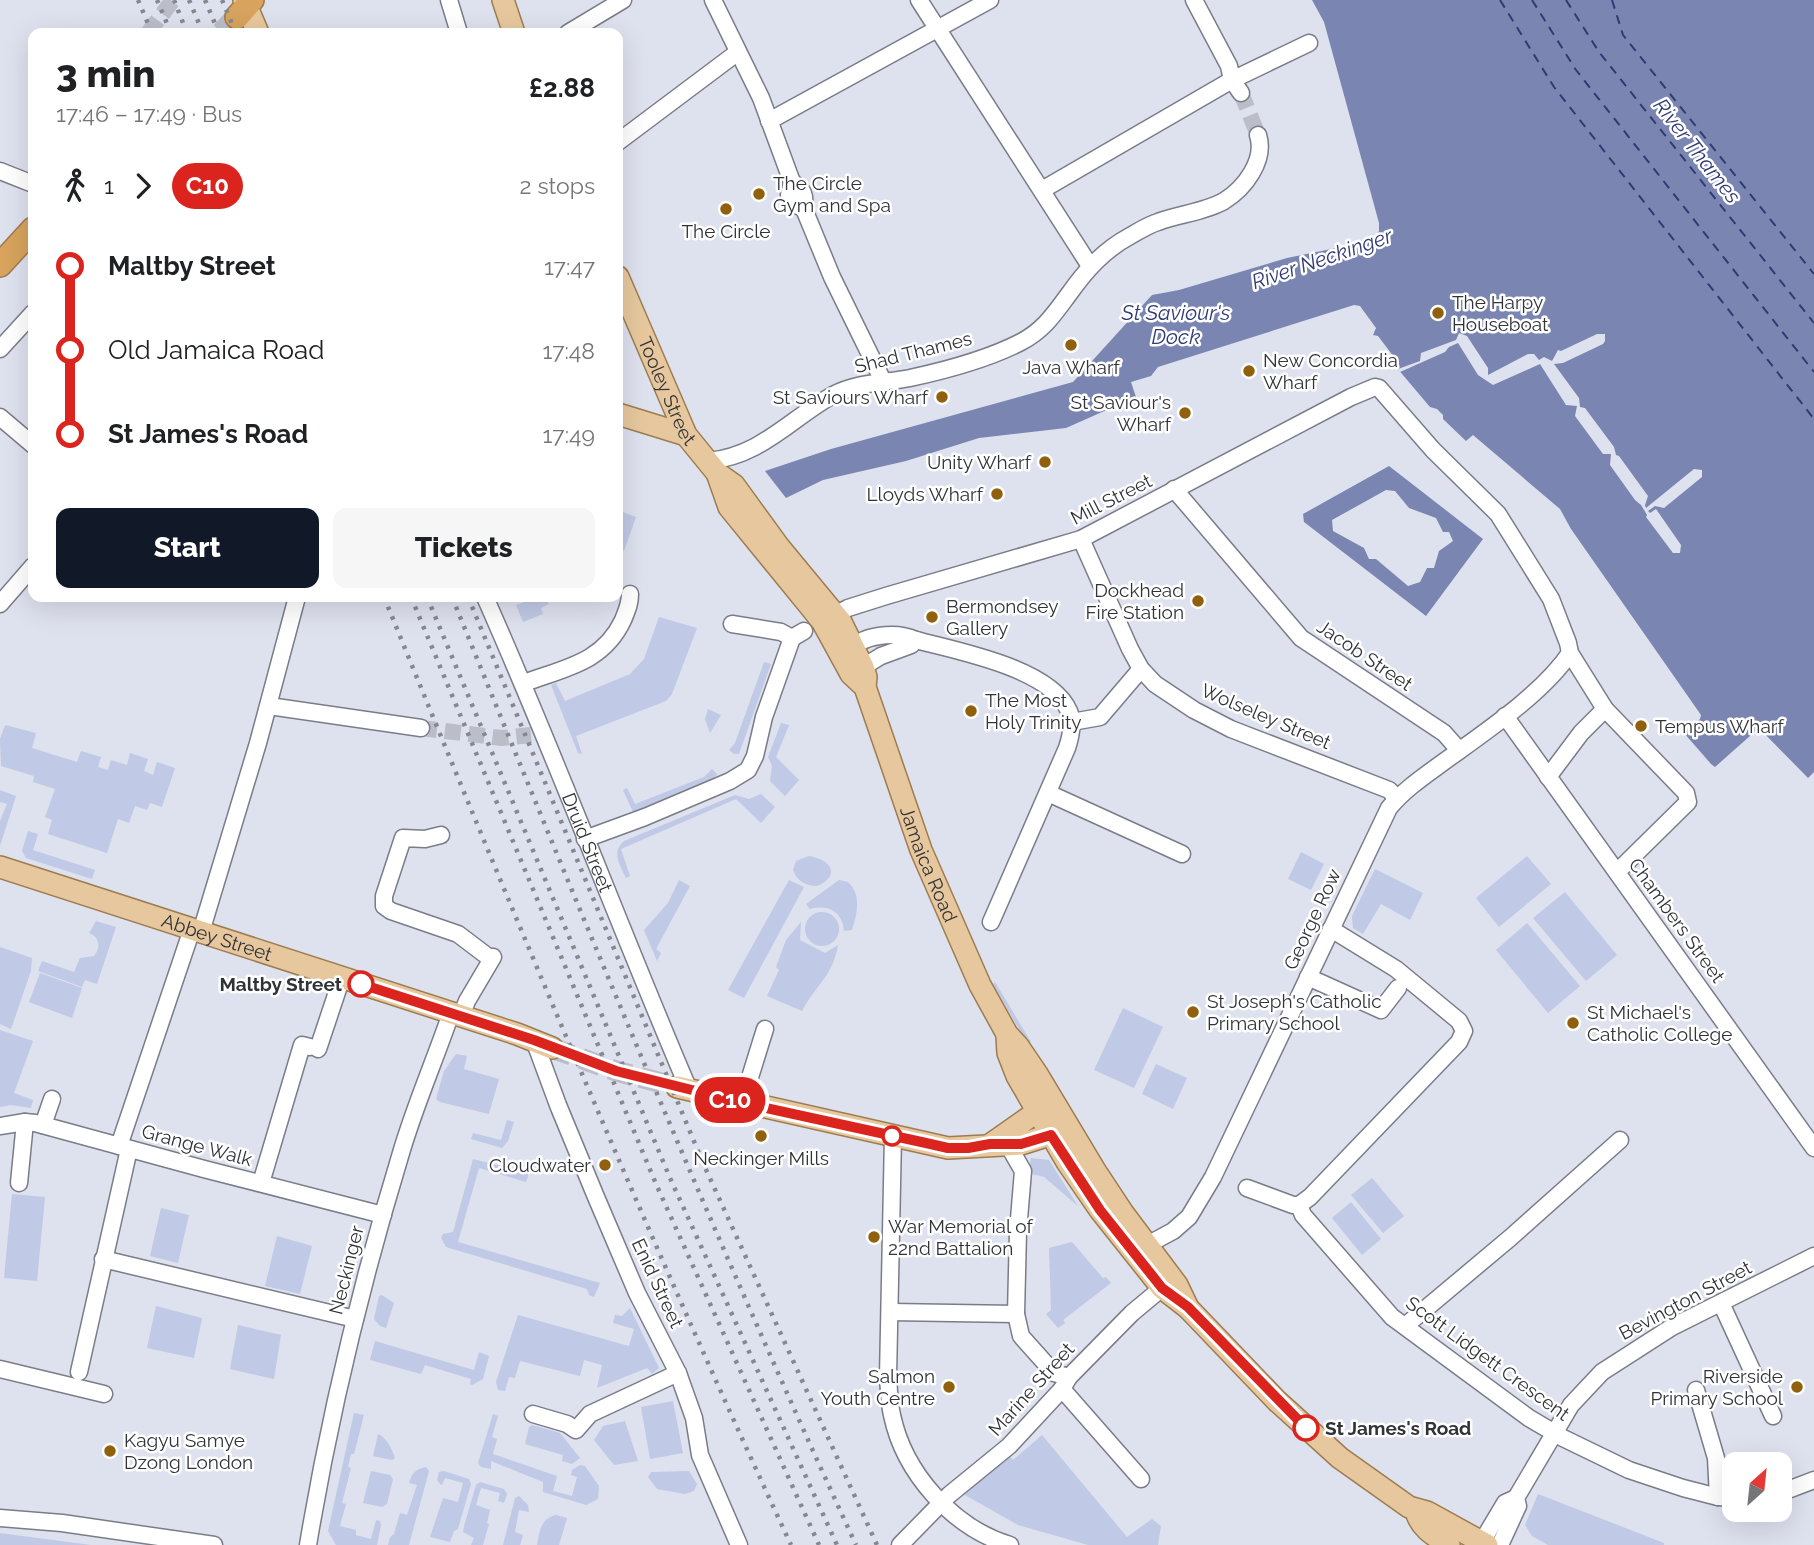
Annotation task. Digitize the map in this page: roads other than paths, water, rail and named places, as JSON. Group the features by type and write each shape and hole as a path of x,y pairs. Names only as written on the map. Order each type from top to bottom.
{"highway":[{"path":"0,265 28,234"}],"main road":[{"path":"503,0 512,28"},
{"path":"245,6 256,28"},
{"name":"Tooley Street","path":"623,289 686,435 713,467"},
{"path":"623,416 686,435"},
{"name":"Jamaica Road","path":"713,467 734,485 779,547 813,626 860,663 921,850 947,914 980,985 1007,1034 1018,1046 1045,1106 1100,1210 1162,1288 1188,1307 1277,1401 1323,1444 1360,1474 1416,1511 1427,1512 1487,1544"},
{"name":"Abbey Street","path":"0,867 543,1044"},
{"path":"683,1088 948,1148 999,1145 1060,1132"},
{"path":"999,1145 1045,1106"},
{"name":"Jamaica Road","path":"1060,1132 1177,1285 1188,1307"},
{"name":"Jamaica Road","path":"1416,1511 1418,1521 1430,1533 1449,1545"}],"street":[{"path":"449,0 457,28"},
{"path":"576,28 623,0"},
{"path":"713,0 769,121 792,182 789,195 793,203 804,209 832,277 883,381"},
{"path":"919,0 1090,266"},
{"path":"769,121 990,0"},
{"path":"1194,0 1229,66 1237,87"},
{"path":"1042,190 1237,87 1310,43"},
{"path":"623,138 738,52"},
{"name":"Shad Thames","path":"713,467 751,450 834,395 866,383 908,378 959,365 1019,343 1054,318 1090,266 1115,244 1145,228 1225,200 1242,185 1255,167 1260,149 1258,135"},
{"path":"0,171 28,182"},
{"path":"0,349 28,318"},
{"name":"Mill Street","path":"813,626 886,596 1081,539 1363,392 1379,388 1433,450 1498,514 1551,598 1570,653"},
{"path":"0,417 28,442"},
{"name":"Jacob Street","path":"1174,489 1301,638 1444,733 1459,750"},
{"name":"Wolseley Street","path":"1081,539 1141,669 1170,696 1236,731 1389,790 1397,798"},
{"path":"0,604 28,572"},
{"path":"524,683 586,660 602,650 617,632 630,603 630,594"},
{"path":"79,1372 124,1147 269,706 296,602"},
{"name":"Druid Street","path":"487,602 524,683 536,734 585,839 683,1088"},
{"path":"732,624 780,632 813,626"},
{"path":"585,839 706,792 748,770 755,756 764,717 813,626"},
{"path":"860,663 880,637 900,634 989,659 1033,679 1052,690 1069,711 1072,722 1068,748 991,922"},
{"path":"860,663 911,645 916,640"},
{"path":"1570,653 1605,709 1686,793 1688,802 1617,872"},
{"name":"George Row","path":"1147,1245 1173,1231 1189,1217 1207,1187 1382,820 1397,798 1505,716 1561,667 1570,653"},
{"path":"1072,722 1100,717 1141,669"},
{"path":"269,706 421,728"},
{"path":"1548,777 1581,733 1605,709"},
{"name":"Chambers Street","path":"1505,716 1814,1148"},
{"path":"1048,793 1182,854"},
{"name":"Neckinger","path":"308,1545 328,1436 355,1320 418,1100 456,1014 467,1001 492,958 462,936 391,911 384,906 383,900 403,838 425,839 441,835"},
{"path":"1247,1188 1284,1204 1299,1205 1310,1197 1441,1060 1458,1042 1464,1031 1459,1021 1397,970 1331,929"},
{"path":"261,1184 302,1045 314,1048 342,977"},
{"path":"1308,977 1381,1010 1398,988"},
{"path":"743,1103 765,1029"},
{"name":"Enid Street","path":"543,1044 558,1105 637,1293 678,1373 694,1418 700,1455 739,1545"},
{"path":"43,1125 52,1099"},
{"path":"19,1183 25,1122"},
{"name":"Grange Walk","path":"0,1126 25,1122 43,1125 383,1215"},
{"path":"893,1136 888,1377 891,1414 901,1442 919,1475 941,1502 976,1532 1010,1545"},
{"path":"1405,1326 1510,1238 1620,1140"},
{"path":"999,1145 1023,1171 1016,1314 1021,1336 1066,1383 1140,1479"},
{"name":"Scott Lidgett Crescent","path":"1299,1205 1303,1216 1392,1317 1473,1378 1553,1433 1629,1470 1683,1488 1722,1496"},
{"name":"Bevington Street","path":"1487,1544 1505,1503 1516,1498 1571,1405 1602,1372 1672,1327 1814,1256"},
{"path":"103,1259 355,1320"},
{"name":"Marine Street","path":"900,1545 941,1502 1009,1447 1132,1313 1162,1288"},
{"path":"1721,1303 1773,1416"},
{"path":"890,1312 1016,1314"},
{"path":"0,1369 104,1394"},
{"path":"533,1414 568,1424 576,1430 590,1414 678,1373"},
{"path":"1696,1390 1722,1481"},
{"path":"1792,1488 1814,1480"},
{"path":"0,1518 62,1523 214,1545"}],"water":[{"path":"1312,0 1814,0 1814,772 1808,778 1759,728 1715,767 1711,764 1684,733 1701,715 1571,529 1560,509 1473,435 1466,441 1443,419 1437,409 1430,407 1397,368 1397,361 1378,336 1373,335 1376,328 1360,306 1354,305 1158,367 1151,376 1131,382 1136,397 1066,428 979,438 906,461 823,480 786,498 765,471 831,449 1073,382 1152,295 1376,236 1379,223 1324,22"},
{"path":"1389,466 1483,539 1426,616 1304,522 1303,514","holes":["1386,490 1395,491 1409,508 1436,518 1443,532 1449,532 1453,541 1439,551 1434,568 1427,568 1420,582 1408,586 1376,559 1369,559 1364,548 1333,531 1332,520"]}],"tunnel":[{"path":"152,28 173,0"},
{"path":"227,28 237,17"},
{"path":"1241,93 1258,135"},
{"path":"421,728 502,738 531,735"},
{"path":"552,1048 616,1071 677,1087"}],"railway":[{"path":"138,0 150,28"},
{"path":"157,0 169,28"},
{"path":"174,0 185,28"},
{"path":"189,0 201,28"},
{"path":"205,0 217,28"},
{"path":"222,0 234,28"},
{"path":"386,602 582,1074 791,1545"},
{"path":"413,602 656,1184 819,1545"},
{"path":"429,602 670,1178 837,1545"},
{"path":"454,602 648,1073 750,1310 856,1545"},
{"path":"470,602 703,1163 877,1545"}],"place":[{"name":"The Circle Gym and Spa","path":"759,194"},
{"name":"The Circle","path":"726,209"},
{"name":"The Harpy Houseboat","path":"1438,313"},
{"name":"Java Wharf","path":"1071,345"},
{"name":"New Concordia Wharf","path":"1249,371"},
{"name":"St Saviours Wharf","path":"942,397"},
{"name":"St Saviour's Wharf","path":"1185,413"},
{"name":"Unity Wharf","path":"1045,462"},
{"name":"Lloyds Wharf","path":"997,494"},
{"name":"Dockhead Fire Station","path":"1198,601"},
{"name":"Bermondsey Gallery","path":"932,617"},
{"name":"The Most Holy Trinity","path":"971,711"},
{"name":"Tempus Wharf","path":"1641,726"},
{"name":"Maltby Street","path":"361,984"},
{"name":"St Joseph's Catholic Primary School","path":"1193,1012"},
{"name":"St Michael's Catholic College","path":"1573,1023"},
{"name":"Neckinger Mills","path":"761,1136"},
{"name":"Cloudwater","path":"605,1165"},
{"name":"War Memorial of 22nd Battalion","path":"874,1237"},
{"name":"Salmon Youth Centre","path":"949,1387"},
{"name":"Riverside Primary School","path":"1797,1387"},
{"name":"St James's Road","path":"1306,1428"},
{"name":"Kagyu Samye Dzong London","path":"110,1451"}],"water label":[{"name":"River Thames","path":"1697,151"},
{"name":"River Neckinger","path":"1322,259"},
{"name":"St Saviour's Dock","path":"1176,325"}]}
